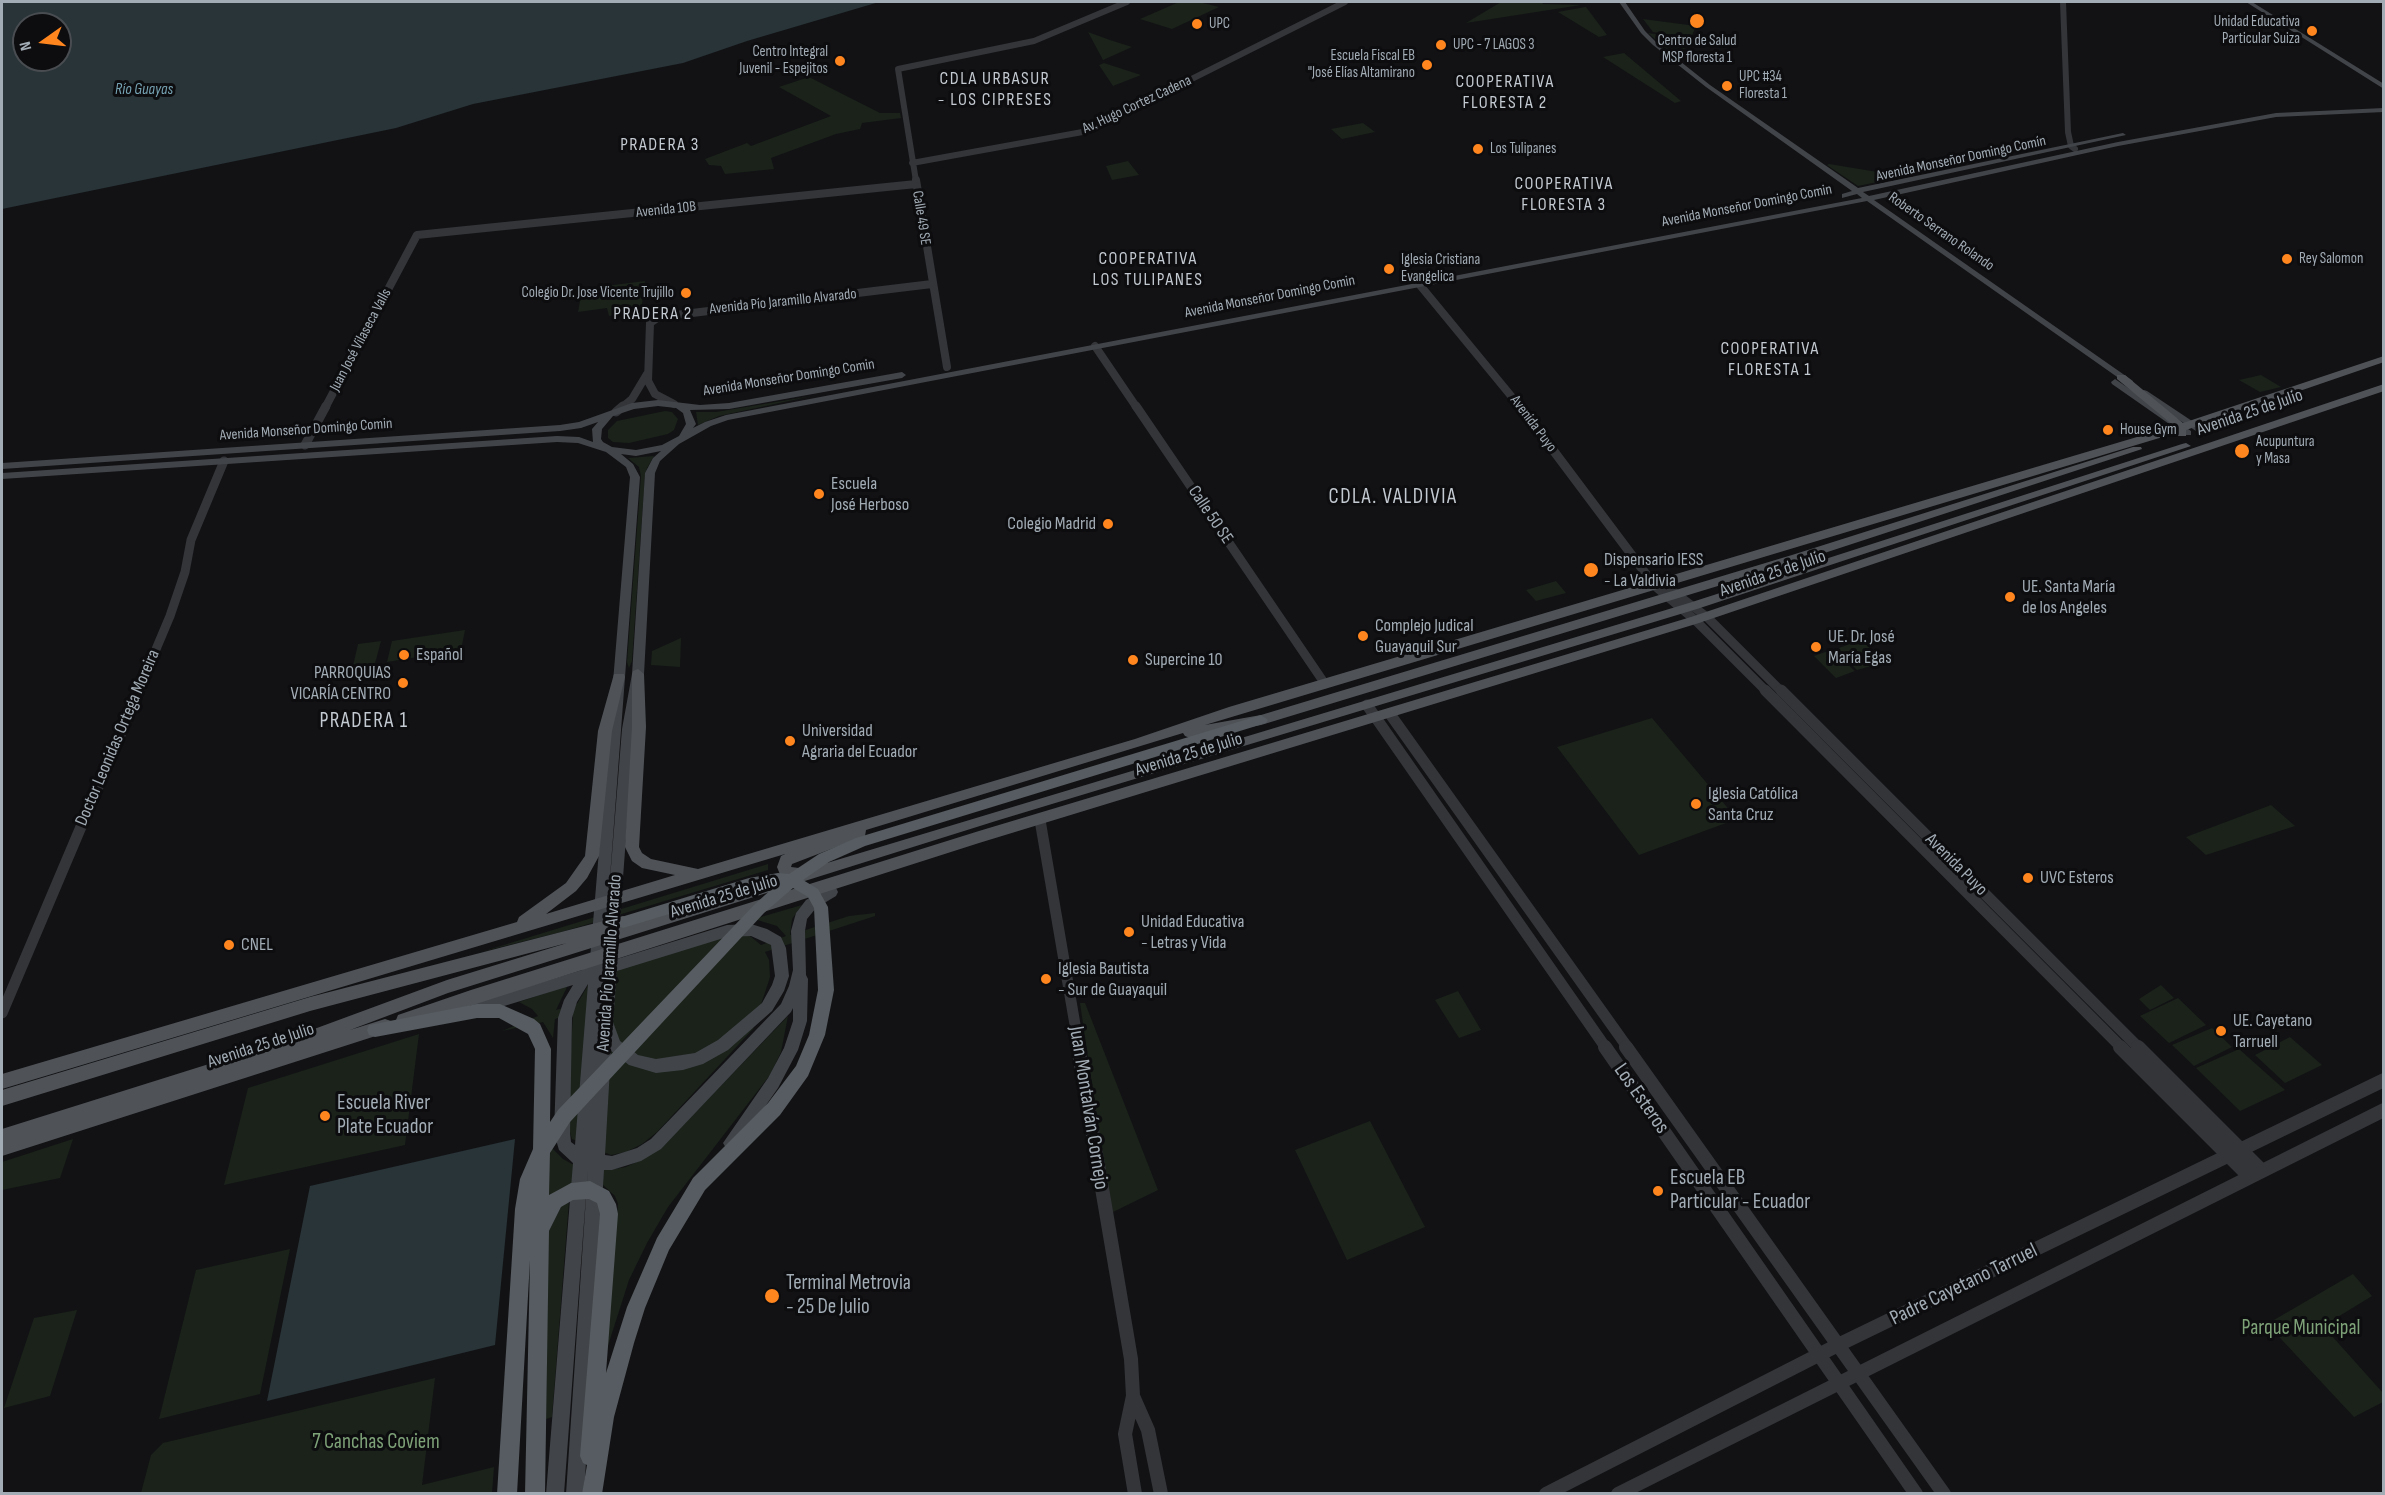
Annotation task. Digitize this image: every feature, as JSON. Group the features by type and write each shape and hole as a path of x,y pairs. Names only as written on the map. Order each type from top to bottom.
{"highway":[{"path":"507,1494 526,1192 538,1156 555,1128 759,909 802,872 824,858 861,842 1261,720"},
{"path":"590,1494 604,1417 636,1307 663,1244 699,1184 774,1108 802,1071 817,1035 826,990 822,916 813,892 801,884 786,880 758,882 624,921"},
{"path":"375,1030 456,1014 500,1011 528,1024 540,1040 543,1049 543,1065 535,1494"},
{"path":"539,1236 549,1209 563,1196 590,1190 603,1197 607,1204 609,1214 590,1494"}],"main road":[{"name":"Roberto Serrano Rolando","path":"1614,2 1654,51 1715,98 2121,377 2189,429"},
{"name":"Roberto Serrano Rolando","path":"1622,2 1643,32 1673,59 1859,197 2189,429"},
{"path":"2249,2 2384,87"},
{"path":"2259,2 2384,81"},
{"name":"Avenida Monseñor Domingo Comín","path":"1859,197 1879,199 2298,107"},
{"name":"Avenida Monseñor Domingo Comín","path":"2238,120 2253,110 2298,107 2384,109"},
{"name":"Avenida Monseñor Domingo Comín","path":"1859,197 1963,170 2073,147 2238,120 2384,109"},
{"name":"Avenida Monseñor Domingo Comin","path":"678,441 726,417 1859,197"},
{"name":"Avenida Monseñor Domingo Comin","path":"2,466 560,428 581,425 641,404 699,408 729,406 1859,197"},
{"name":"Avenida 25 de Julio","path":"2,1082 1138,743 1229,712 1659,585 1941,497 2189,429 2384,359"},
{"name":"Avenida 25 de Julio","path":"1138,743 1261,720 1672,595 2384,366"},
{"path":"2121,377 2180,427 2183,439 2181,449 2148,468"},
{"name":"Avenida 25 de Julio","path":"2,1137 279,1048 447,987 1688,608 2243,428 2384,378"},
{"name":"Avenida 25 de Julio","path":"2,1148 375,1030 471,996 979,837 1701,619 2384,387"},
{"path":"613,413 600,423 596,434 600,444 607,450 627,453 646,452 678,441 690,429 691,420 687,412 676,405"},
{"name":"Avenida Monseñor Domingo Comin","path":"2,476 556,439 574,439 607,450"},
{"name":"Avenida Pío Jaramillo Alvarado","path":"555,1494 597,954 620,739 638,674 651,473 656,460 678,441"},
{"name":"Avenida Pío Jaramillo Alvarado","path":"575,1494 606,1020 620,739 619,677 635,477 630,466 607,450"},
{"path":"2060,486 2072,494"},
{"path":"1938,511 1941,517 1951,521"},
{"path":"1875,531 1884,536 1888,542"},
{"path":"1300,708 1375,669"},
{"path":"638,674 639,727 632,847 637,857 647,864 698,873"},
{"path":"514,929 571,887 588,865 594,842 605,731 619,677"},
{"path":"1381,683 1369,697 1369,705 1431,701"},
{"path":"1176,779 1261,737"},
{"path":"895,814 850,837 793,856 786,860 784,867 786,873 795,875 979,837"},
{"path":"699,1184 773,1083 791,1050 800,1021 802,986 798,931 801,917 811,904 864,873"},
{"name":"Avenida 25 de Julio","path":"2,1098 310,1004 624,921"},
{"path":"456,1014 727,931 752,930 776,941 782,976 774,998 767,1007 723,1044 698,1059 669,1066 656,1066 634,1060 614,1045 606,1020"},
{"path":"597,954 592,968 567,1009 561,1108 564,1145 575,1156 590,1161 612,1162 641,1154 668,1133 786,1008 794,992 800,970"},
{"path":"310,1004 406,961"},
{"path":"279,1048 375,1030"}],"street":[{"name":"Calle 49 SE","path":"947,367 915,184 898,69 1034,41 1127,2"},
{"name":"Av. Hugo Cortez Cadena","path":"912,163 1088,131 1345,2"},
{"path":"2064,2 2068,132 2073,147"},
{"name":"Avenida 10B","path":"417,235 915,184"},
{"name":"Juan José Vilaseca Valls","path":"305,446 417,235"},
{"name":"Avenida Puyo","path":"1419,284 1500,380 1641,568 1701,619 2256,1174"},
{"name":"Avenida Pío Jaramillo Alvarado","path":"613,413 632,399 647,374 650,323 659,317 932,285"},
{"name":"Calle 50 SE","path":"1095,346 1325,684"},
{"path":"647,374 655,394 676,405"},
{"name":"Doctor Leonidas Ortega Moreira","path":"2,1013 170,616 185,572 190,540 224,461"},
{"name":"Los Esteros","path":"1369,705 1916,1494"},
{"name":"Los Esteros","path":"1390,714 1944,1494"},
{"name":"Juan Montalván Cornejo","path":"1040,820 1131,1359 1133,1396 1125,1434 1135,1494"},
{"name":"Padre Cayetano Tarruel","path":"1546,1494 1819,1354 2384,1080"},
{"name":"Padre Cayetano Tarruel","path":"1618,1494 2384,1110"},
{"name":"Juan Montalván Cornejo","path":"1133,1396 1148,1430 1161,1494"}],"green space":[{"path":"1179,2 1199,2 1219,7 1172,29 1140,19"},
{"path":"1501,2 1542,2 1543,4 1581,5 1466,23"},
{"path":"1586,7 1607,35 1599,37 1558,12"},
{"path":"1643,19 1696,26 1691,38 1653,32"},
{"path":"1088,32 1110,40 1132,47 1103,60"},
{"path":"1648,33 1689,39 1679,60"},
{"path":"1624,53 1681,101 1675,103 1603,57"},
{"path":"1104,63 1141,75 1113,86 1099,65"},
{"path":"809,77 880,113 900,113 901,118 862,123 860,129 836,134 771,158 774,169 725,174 721,166 709,165 705,159 747,143 751,146 831,116 779,87"},
{"path":"1363,123 1375,132 1342,139 1331,129"},
{"path":"1128,161 1139,175 1112,180 1106,166"},
{"path":"1827,165 1902,177 1858,186"},
{"path":"645,281 641,312 609,316 607,308 578,312 582,289"},
{"path":"2261,375 2281,387 2260,392 2239,380"},
{"path":"812,396 719,416 698,425 696,412 716,412"},
{"path":"665,411 672,412 678,419 674,430 668,434 629,443 613,442 608,438 608,430 617,421"},
{"path":"654,456 645,475 632,661 629,668 627,662 641,476 639,467 628,458"},
{"path":"1556,581 1566,593 1536,601 1526,590"},
{"path":"465,630 461,650 387,662 392,641"},
{"path":"681,638 680,667 651,665 652,651"},
{"path":"1861,640 1885,662 1857,670 1836,649"},
{"path":"381,641 373,671 351,675 358,644"},
{"path":"1831,650 1855,671 1836,678 1814,656"},
{"path":"1652,718 1737,819 1639,855 1557,747"},
{"path":"2271,805 2295,826 2206,855 2186,837"},
{"path":"768,864 768,870 565,931 481,952"},
{"path":"802,905 792,919 790,935 849,916 875,913 875,916 765,952 769,960 770,977 753,1029 657,1132 642,1144 626,1152 611,1155 572,1139 567,1123 573,1013 555,1019 553,1038 543,1022 502,1031 538,1016 532,1009 519,1002 568,985 556,1010 577,1004 591,980 616,970 728,936 750,936 761,945 786,936 777,926 754,919"},
{"path":"2161,985 2174,998 2150,1010 2139,999"},
{"path":"1458,991 1481,1030 1459,1038 1435,1000"},
{"path":"2178,998 2206,1025 2169,1043 2140,1016"},
{"path":"1080,1003 1085,1003 1158,1190 1111,1213"},
{"path":"788,1016 781,1052 770,1075 668,1207 647,1243 629,1280 605,1355 618,1204 615,1196 603,1185 571,1184 544,1200 551,1147 572,1164 609,1170 626,1167 643,1159 664,1145"},
{"path":"2212,1028 2232,1047 2194,1066 2172,1045"},
{"name":"Escuela River Plate Ecuador","path":"419,1034 405,1145 224,1185 248,1088"},
{"path":"2290,1037 2322,1065 2285,1083 2255,1055"},
{"path":"2239,1049 2285,1090 2240,1111 2196,1068"},
{"path":"1370,1121 1425,1227 1347,1260 1295,1150"},
{"path":"73,1139 60,1178 2,1190 2,1162"},
{"path":"569,1201 552,1417 546,1419 548,1233 561,1207"},
{"path":"290,1249 260,1394 159,1419 196,1270"},
{"name":"Parque Municipal","path":"2353,1274 2372,1296 2323,1326 2383,1393 2383,1402 2354,1417 2267,1324"},
{"path":"77,1310 50,1396 4,1408 34,1318"},
{"name":"7 Canchas Coviem","path":"435,1378 422,1485 494,1467 492,1493 141,1493 151,1455 163,1443"}],"water":[{"name":"Río Guayas","path":"2,2 879,2 747,41 683,63 473,104 396,128 2,209"},
{"path":"515,1139 495,1345 267,1401 310,1186"}],"place":[{"name":"Centro de Salud MSP floresta 1","path":"1697,21"},
{"name":"UPC","path":"1197,24"},
{"name":"Unidad Educativa Particular Suiza","path":"2312,31"},
{"name":"UPC - 7 LAGOS 3","path":"1441,45"},
{"name":"Centro Integral Juvenil - Espejitos","path":"840,61"},
{"name":"Escuela Fiscal EB \"José Elías Altamirano","path":"1427,65"},
{"name":"UPC #34 Floresta 1","path":"1727,86"},
{"name":"Los Tulipanes","path":"1478,149"},
{"name":"Rey Salomon","path":"2287,259"},
{"name":"Iglesia Cristiana Evangelica","path":"1389,269"},
{"name":"Colegio Dr. Jose Vicente Trujillo","path":"686,293"},
{"name":"House Gym","path":"2108,430"},
{"name":"Acupuntura y Masa","path":"2242,451"},
{"name":"Escuela José Herboso","path":"819,494"},
{"name":"Colegio Madrid","path":"1108,524"},
{"name":"Dispensario IESS - La Valdivia","path":"1591,570"},
{"name":"UE. Santa María de los Angeles","path":"2010,597"},
{"name":"Complejo Judical Guayaquil Sur","path":"1363,636"},
{"name":"UE. Dr. José María Egas","path":"1816,647"},
{"name":"Español","path":"404,655"},
{"name":"Supercine 10","path":"1133,660"},
{"name":"PARROQUIAS VICARÍA CENTRO","path":"403,683"},
{"name":"Universidad Agraria del Ecuador","path":"790,741"},
{"name":"Iglesia Católica Santa Cruz","path":"1696,804"},
{"name":"UVC Esteros","path":"2028,878"},
{"name":"Unidad Educativa - Letras y Vida","path":"1129,932"},
{"name":"CNEL","path":"229,945"},
{"name":"Iglesia Bautista - Sur de Guayaquil","path":"1046,979"},
{"name":"UE. Cayetano Tarruell","path":"2221,1031"},
{"name":"Escuela River Plate Ecuador","path":"325,1116"},
{"name":"Escuela EB Particular - Ecuador","path":"1658,1191"},
{"name":"Terminal Metrovia - 25 De Julio","path":"772,1296"}],"district":[{"name":"CDLA URBASUR - LOS CIPRESES","path":"995,89"},
{"name":"COOPERATIVA FLORESTA 2","path":"1505,92"},
{"name":"PRADERA 3","path":"660,145"},
{"name":"COOPERATIVA FLORESTA 3","path":"1564,194"},
{"name":"COOPERATIVA LOS TULIPANES","path":"1148,269"},
{"name":"PRADERA 2","path":"653,314"},
{"name":"COOPERATIVA FLORESTA 1","path":"1770,359"},
{"name":"CDLA. VALDIVIA","path":"1393,498"},
{"name":"PRADERA 1","path":"364,722"}]}
